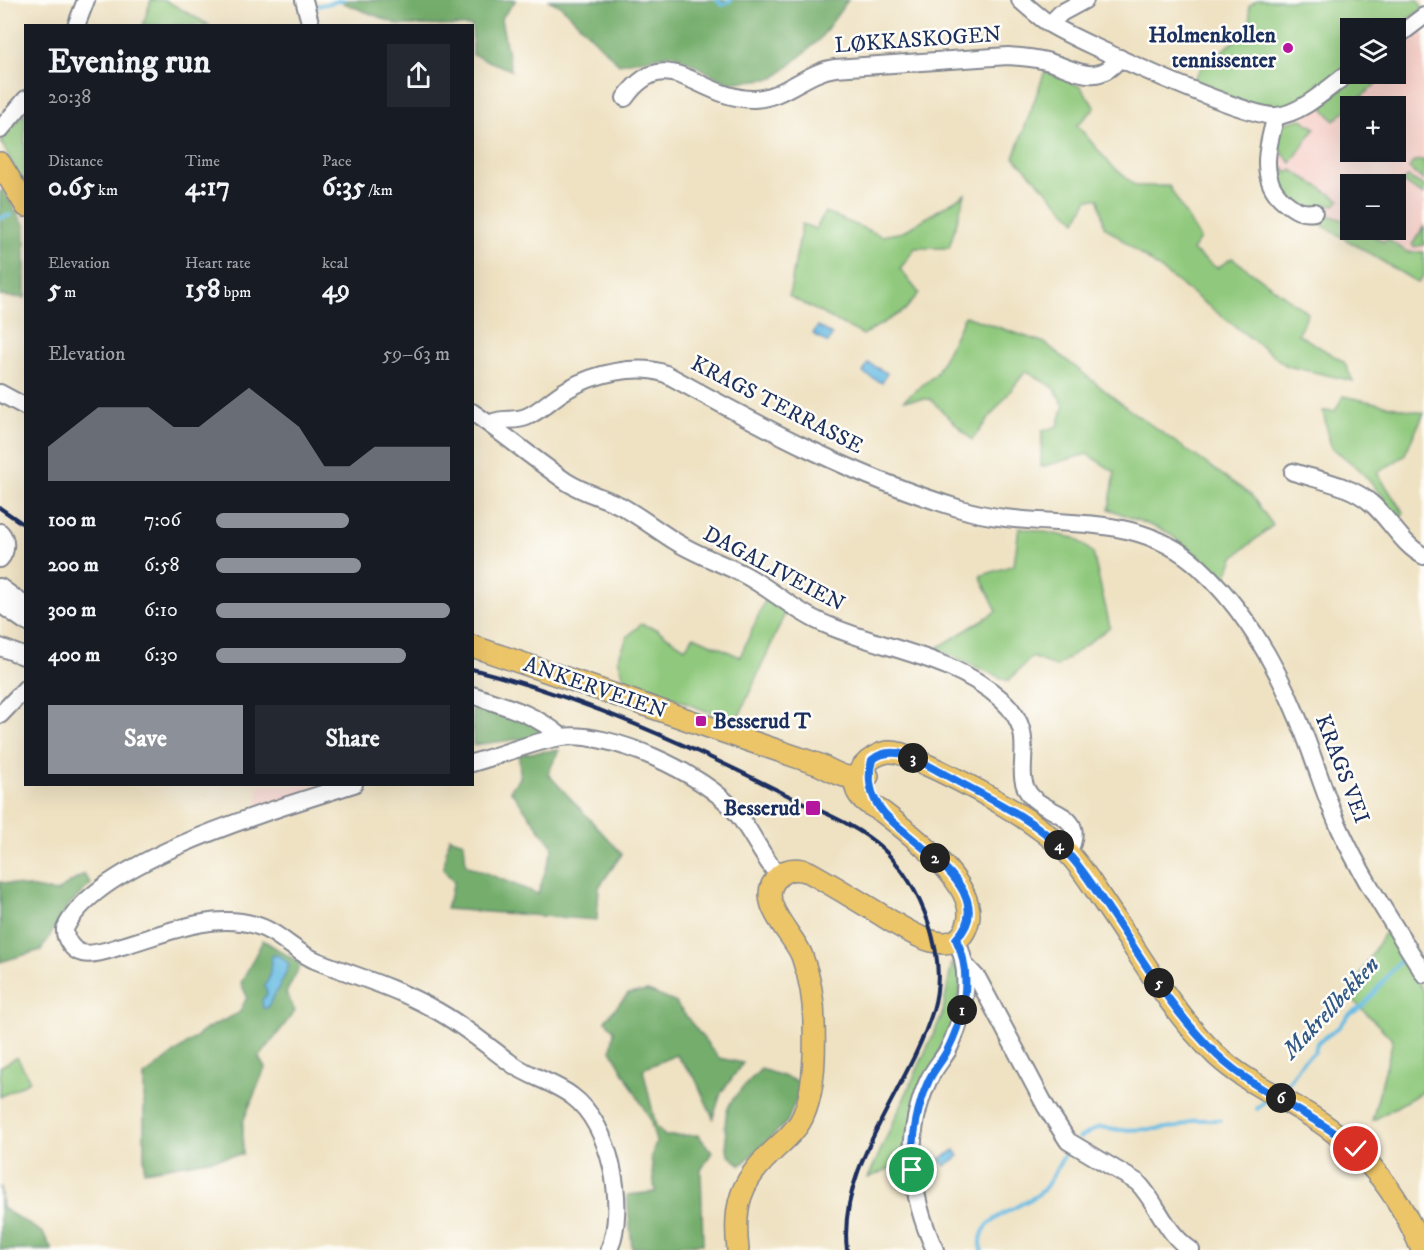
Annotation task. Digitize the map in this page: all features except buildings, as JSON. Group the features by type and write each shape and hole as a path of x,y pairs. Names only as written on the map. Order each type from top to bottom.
{"main road":[{"path":"0,163 24,203"},
{"name":"ANKERVEIEN","path":"474,647 820,765 836,763 864,771"},
{"path":"738,1250 736,1215 745,1184 764,1159 796,1128 809,1096 814,1023 812,995 801,955 771,904 771,891 779,876 796,869 808,872 923,939 939,943 956,939 964,931 969,918 965,894 925,847 882,812 873,794 864,771 890,752 918,761 1026,820 1068,853 1200,1038 1233,1068 1317,1120 1366,1159 1395,1195 1422,1250"}],"street":[{"path":"77,24 86,0"},
{"path":"304,0 310,24"},
{"path":"1020,0 1050,24 1120,58 1238,107 1276,116 1298,108 1340,79"},
{"path":"1050,24 1069,7 1085,0"},
{"path":"1406,30 1424,16"},
{"name":"LØKKASKOGEN","path":"625,98 643,78 657,72 678,74 720,94 754,99 780,93 816,72 836,68 1008,56 1047,61 1095,75 1109,70 1120,58"},
{"path":"0,130 24,101"},
{"path":"1276,116 1266,165 1271,184 1280,199 1294,210 1303,214 1314,212"},
{"name":"KRAGS TERRASSE","path":"490,424 496,421 525,418 567,389 587,380 632,371 660,372 845,468 979,514 1092,523 1158,540 1180,551 1214,582"},
{"path":"0,393 24,406"},
{"name":"DAGALIVEIEN","path":"474,413 569,483 619,505 677,543 745,575 813,619 922,656 990,691 1009,707 1020,724 1024,741 1023,781 1028,793 1037,802 1059,812 1070,824 1074,838 1068,853"},
{"path":"1293,472 1360,495 1372,503 1412,548 1424,556"},
{"path":"0,532 6,541 4,553 0,558"},
{"name":"KRAGS VEI","path":"1214,582 1250,628 1284,687 1347,845 1386,914 1424,974"},
{"path":"0,586 24,604"},
{"path":"0,604 24,621"},
{"path":"0,647 24,656"},
{"path":"0,715 24,690"},
{"path":"474,696 530,714 544,721 562,737"},
{"path":"474,762 562,737 585,738 628,746 646,753 699,783 734,811 764,859 779,876"},
{"path":"348,786 217,832 135,867 108,884 77,911 65,929 69,942 76,950 84,954 206,923 244,923 275,933 315,960 388,986 433,1008 514,1065 572,1095 592,1118 607,1153 616,1195 618,1216 609,1250"},
{"path":"935,1250 923,1223 913,1188 912,1143 929,1080 948,1049 961,1015 966,990 965,965 956,939"},
{"path":"965,965 978,979 1046,1107 1068,1141 1137,1182 1186,1246"}],"shaded area":[{"path":"1424,27 1424,286 1347,240 1406,240 1406,174 1340,174 1340,236 1312,219 1272,155 1277,125 1301,119 1348,84 1406,84 1406,41"},
{"path":"258,786 317,786 290,799 257,809"}],"green space":[{"path":"151,0 165,0 207,24 143,24"},
{"path":"336,0 516,0 501,19 511,70 474,55 474,24 396,24"},
{"path":"548,0 848,0 819,40 775,78 729,83 673,54 619,64 561,6"},
{"name":"Holmenkollen tennissenter","path":"1257,0 1418,0 1423,9 1406,21 1406,18 1340,18 1340,73 1303,99 1283,108 1274,109 1243,103 1191,83 1203,65 1251,29 1249,6"},
{"path":"1045,71 1081,87 1095,108 1077,125 1110,164 1136,186 1169,186 1200,239 1192,250 1217,268 1232,258 1308,313 1298,334 1344,362 1353,381 1287,366 1104,226 1099,199 1088,199 1076,221 1014,157"},
{"path":"1349,84 1376,84 1362,96 1340,96 1340,116 1334,121 1321,105"},
{"path":"24,113 24,184 1,142"},
{"path":"1301,119 1315,128 1291,163 1274,143 1277,125"},
{"path":"1272,155 1288,173 1292,170 1340,200 1335,205 1303,209 1278,189"},
{"path":"1424,160 1424,181 1409,168 1414,161"},
{"path":"1408,177 1424,186 1424,195 1406,184"},
{"path":"3,190 24,224 24,298 0,296 0,192"},
{"path":"965,194 949,248 915,248 900,269 919,293 905,310 863,335 789,296 802,224 816,229 825,212 882,236 903,232"},
{"path":"1325,214 1340,219 1340,236 1312,219"},
{"path":"1424,226 1424,245 1414,247 1412,245"},
{"path":"1347,240 1381,240 1384,242 1389,240 1407,252 1424,252 1424,275 1418,283"},
{"path":"965,316 1045,343 1127,408 1251,495 1273,525 1235,556 1225,578 1167,532 1109,509 1115,472 1087,454 1041,467 1042,431 1058,426 1064,406 1054,388 1026,371 972,440 930,399 904,400 936,374"},
{"path":"1343,396 1424,413 1404,456 1377,473 1404,513 1397,523 1382,506 1385,499 1359,469 1331,447 1323,411 1335,411"},
{"path":"1019,527 1075,538 1093,553 1110,627 1056,667 1032,657 1008,681 936,649 997,611 980,576 1014,565"},
{"path":"766,598 787,609 736,723 624,678 618,659 628,636 641,624 656,629 685,648 694,636 740,657"},
{"path":"474,704 531,722 544,736 474,745"},
{"path":"559,750 548,774 622,854 599,887 597,920 446,909 454,882 443,869 449,837 464,842 466,865 538,894 553,847 510,790 520,778 519,754"},
{"path":"84,874 91,884 68,906 41,950 0,962 0,882 56,892"},
{"path":"1387,928 1424,993 1424,1091 1372,1121 1393,1040 1348,995"},
{"path":"263,940 301,964 286,993 295,1011 259,1058 265,1068 243,1122 243,1154 144,1171 144,1076 208,1028 239,1013 247,997 241,983"},
{"path":"952,963 962,977 957,1015 906,1140 902,1163 868,1178 942,1015"},
{"path":"648,991 675,1002 719,1058 743,1063 721,1093 713,1118 695,1078 676,1055 643,1069 656,1126 665,1136 698,1135 712,1152 701,1170 703,1244 632,1248 627,1195 655,1192 651,1157 656,1142 650,1119 611,1050 614,1031 605,1020 628,994"},
{"path":"17,1057 30,1081 0,1097 0,1067"},
{"path":"761,1069 803,1083 787,1122 741,1165 728,1155 726,1115 733,1099"},
{"path":"0,1186 2,1208 43,1233 52,1250 0,1250"}],"water":[{"path":"818,326 832,335 828,343 813,334"},
{"path":"868,363 887,373 882,383 863,373"},
{"path":"272,955 280,956 289,964 267,1008 263,1008 262,1000 267,994 265,986 269,978"},
{"path":"955,1150 959,1156 945,1166 940,1159"}],"waterway":[{"path":"317,6 343,0"},
{"path":"717,0 722,5 731,0"},
{"path":"0,218 10,215"},
{"name":"Makrellbekken","path":"1281,1088 1289,1082 1303,1061 1315,1052 1317,1043 1363,1006 1405,955"},
{"name":"Makrellbekken","path":"1257,1109 1266,1100"},
{"name":"Makrellbekken","path":"1079,1138 1100,1127 1120,1130 1155,1129 1178,1127 1195,1120 1220,1120"},
{"name":"Makrellbekken","path":"982,1250 981,1239 991,1222 1040,1193 1068,1150"}],"railway":[{"path":"0,508 24,525"},
{"path":"474,670 555,694 635,724 714,759 827,814 850,826 882,848 909,882 920,902 934,945 937,989 933,1010 922,1040 863,1158 853,1188 847,1219 847,1250"}],"place":[{"name":"Holmenkollen tennissenter","path":"1288,48"},
{"name":"Besserud T","path":"701,721"},
{"name":"Besserud","path":"813,808"}],"route":[{"path":"912,1170 912,1143 918,1113 929,1080 948,1049 961,1015 966,990 965,965 962,950 956,939 967,926 969,906 965,894 950,873 925,847 882,812 868,781 868,776 872,760 884,752 900,753 933,768 1026,820 1058,844 1083,871 1168,996 1200,1038 1219,1057 1247,1079 1300,1109 1356,1149"}]}
